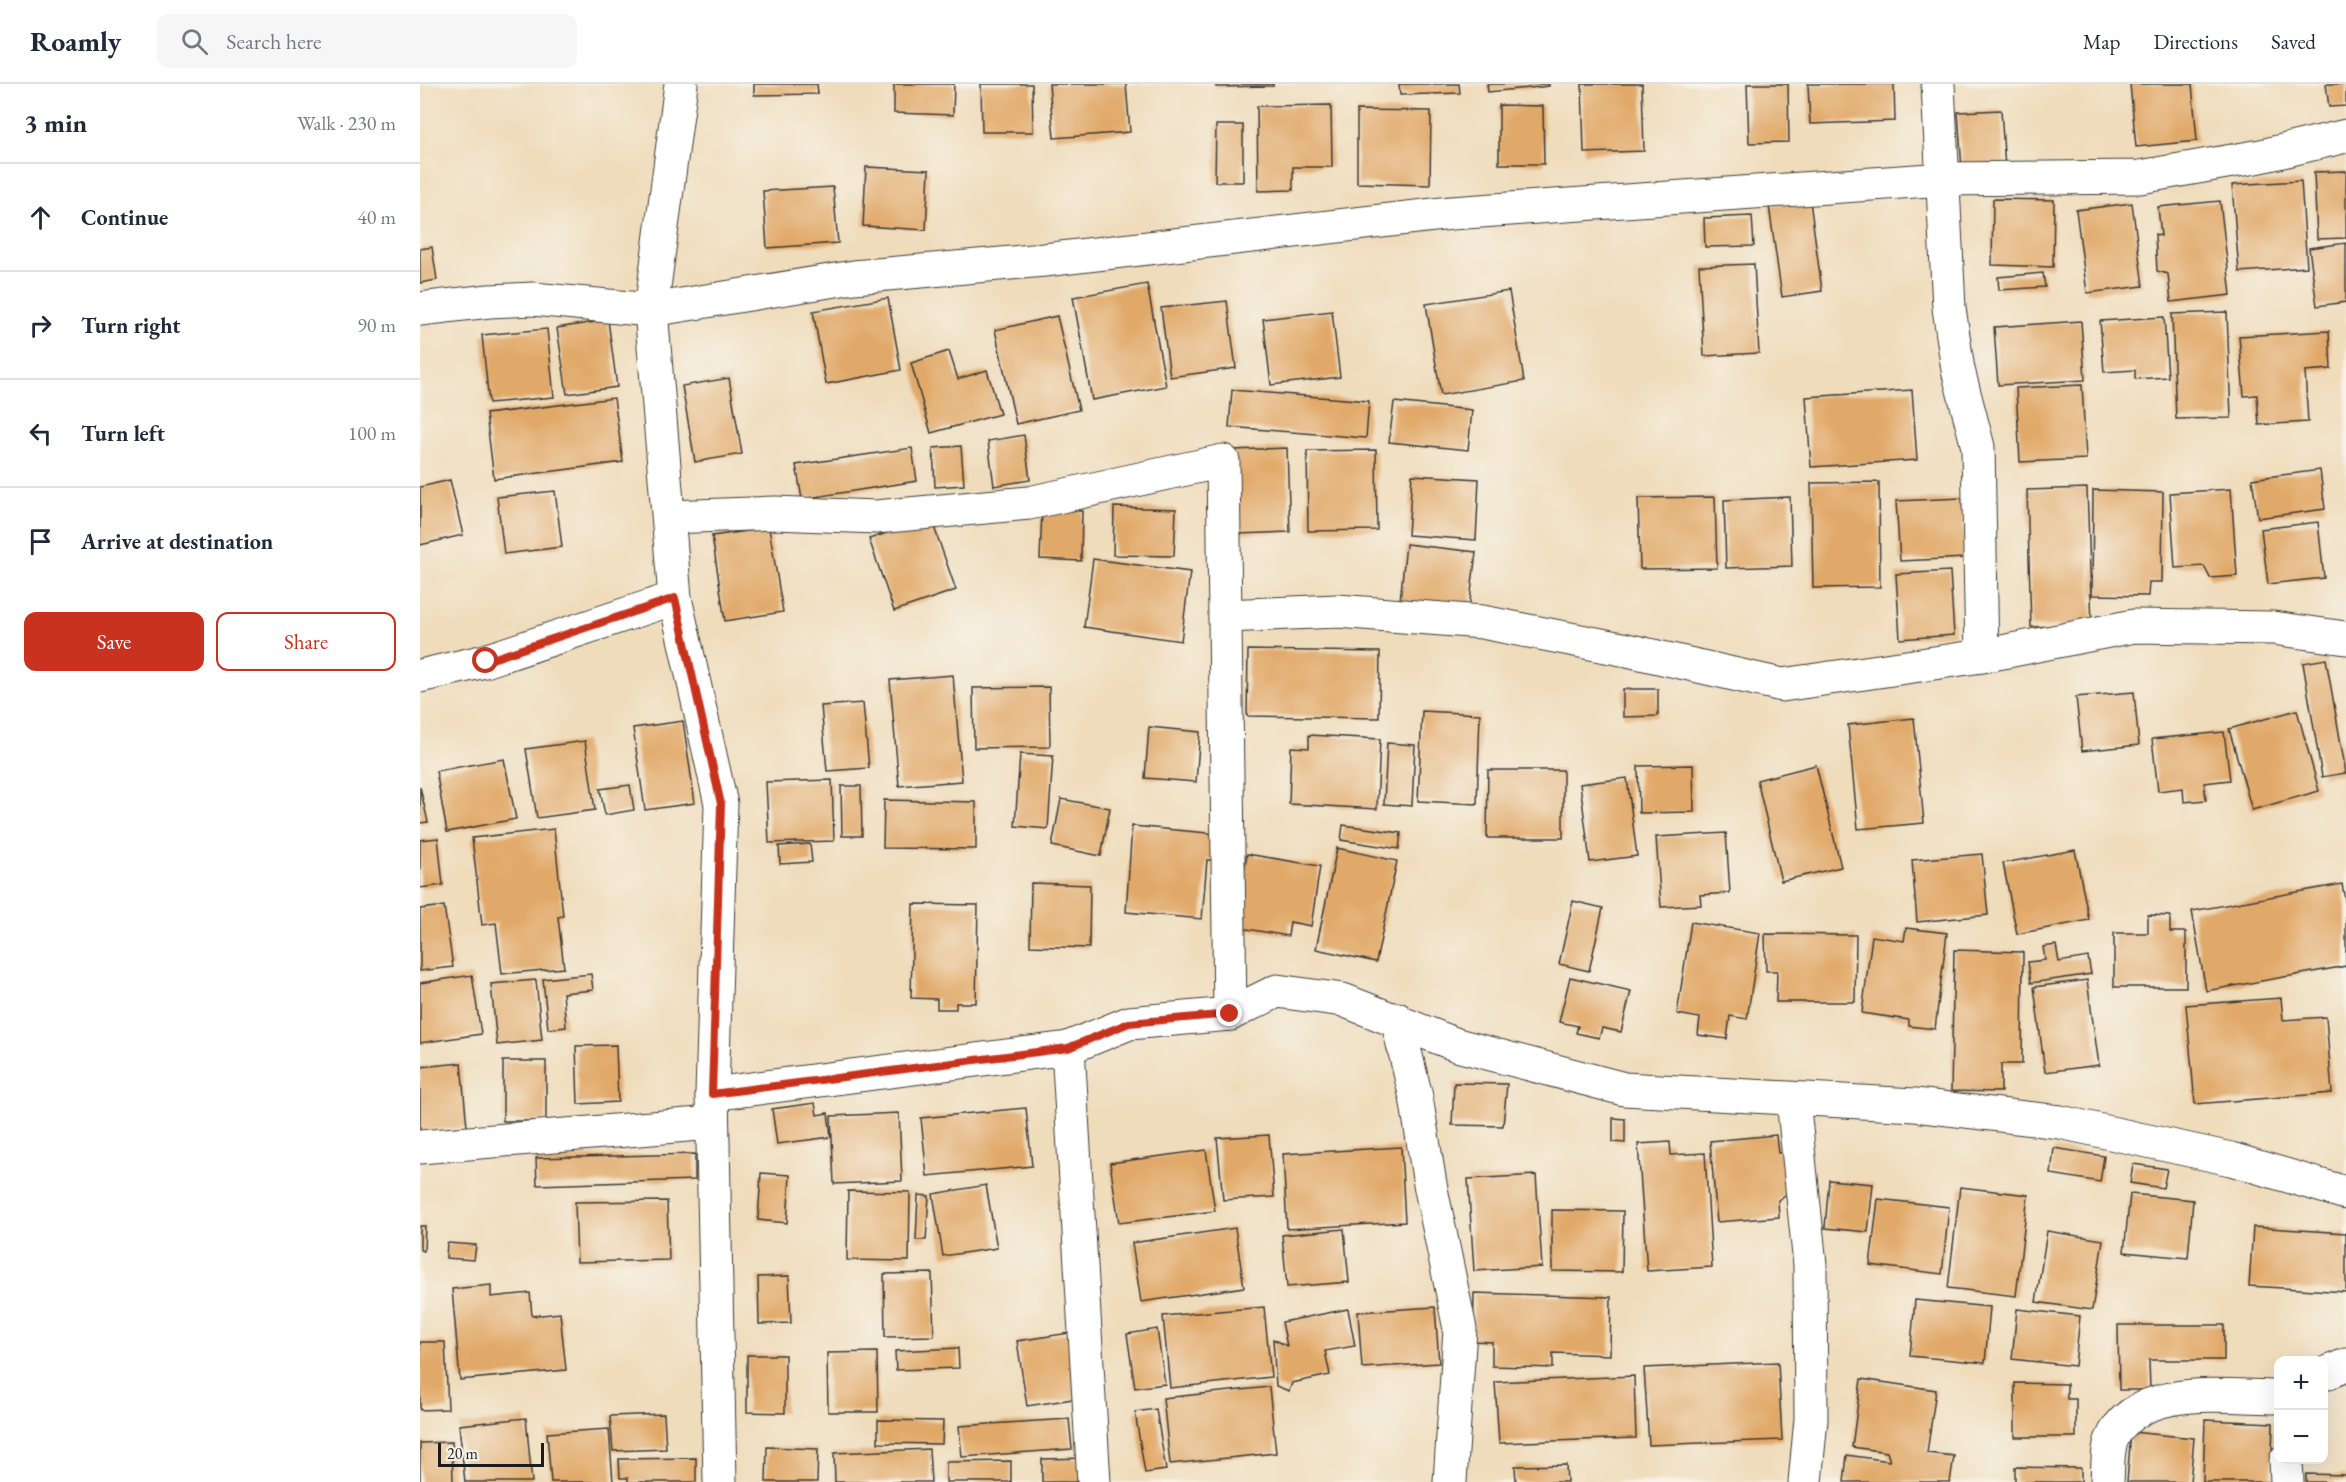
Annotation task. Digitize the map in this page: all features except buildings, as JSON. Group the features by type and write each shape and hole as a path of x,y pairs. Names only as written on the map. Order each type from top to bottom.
{"street":[{"path":"681,84 651,310 675,598 721,804 712,1109 720,1482"},
{"path":"1938,84 1949,308 1958,370 1978,447 1982,656"},
{"path":"420,309 489,301 533,299 651,310 854,277 1044,260 1451,213 1944,179 2140,177 2261,156 2346,136"},
{"path":"669,517 775,513 876,517 1029,503 1223,461 1230,1014"},
{"path":"420,676 486,661 675,598"},
{"path":"1226,616 1337,611 1482,622 1627,650 1782,685 1982,656 2134,626 2273,628 2346,638"},
{"path":"420,1147 712,1109 1068,1048 1129,1023 1230,1014 1277,992 1342,1000 1397,1019 1457,1045 1624,1089 1915,1105 2060,1122 2231,1159 2346,1193"},
{"path":"1397,1019 1416,1097 1430,1184 1460,1329 1450,1482"},
{"path":"1068,1048 1094,1482"},
{"path":"1793,1099 1810,1264 1811,1419 1805,1482"},
{"path":"2328,1372 2346,1365"},
{"path":"2107,1482 2110,1442 2124,1418 2175,1396 2274,1397"},
{"path":"2286,1464 2287,1482"}],"route":[{"path":"486,661 675,598 721,804 712,1094 1068,1048 1129,1023 1230,1014"}]}
